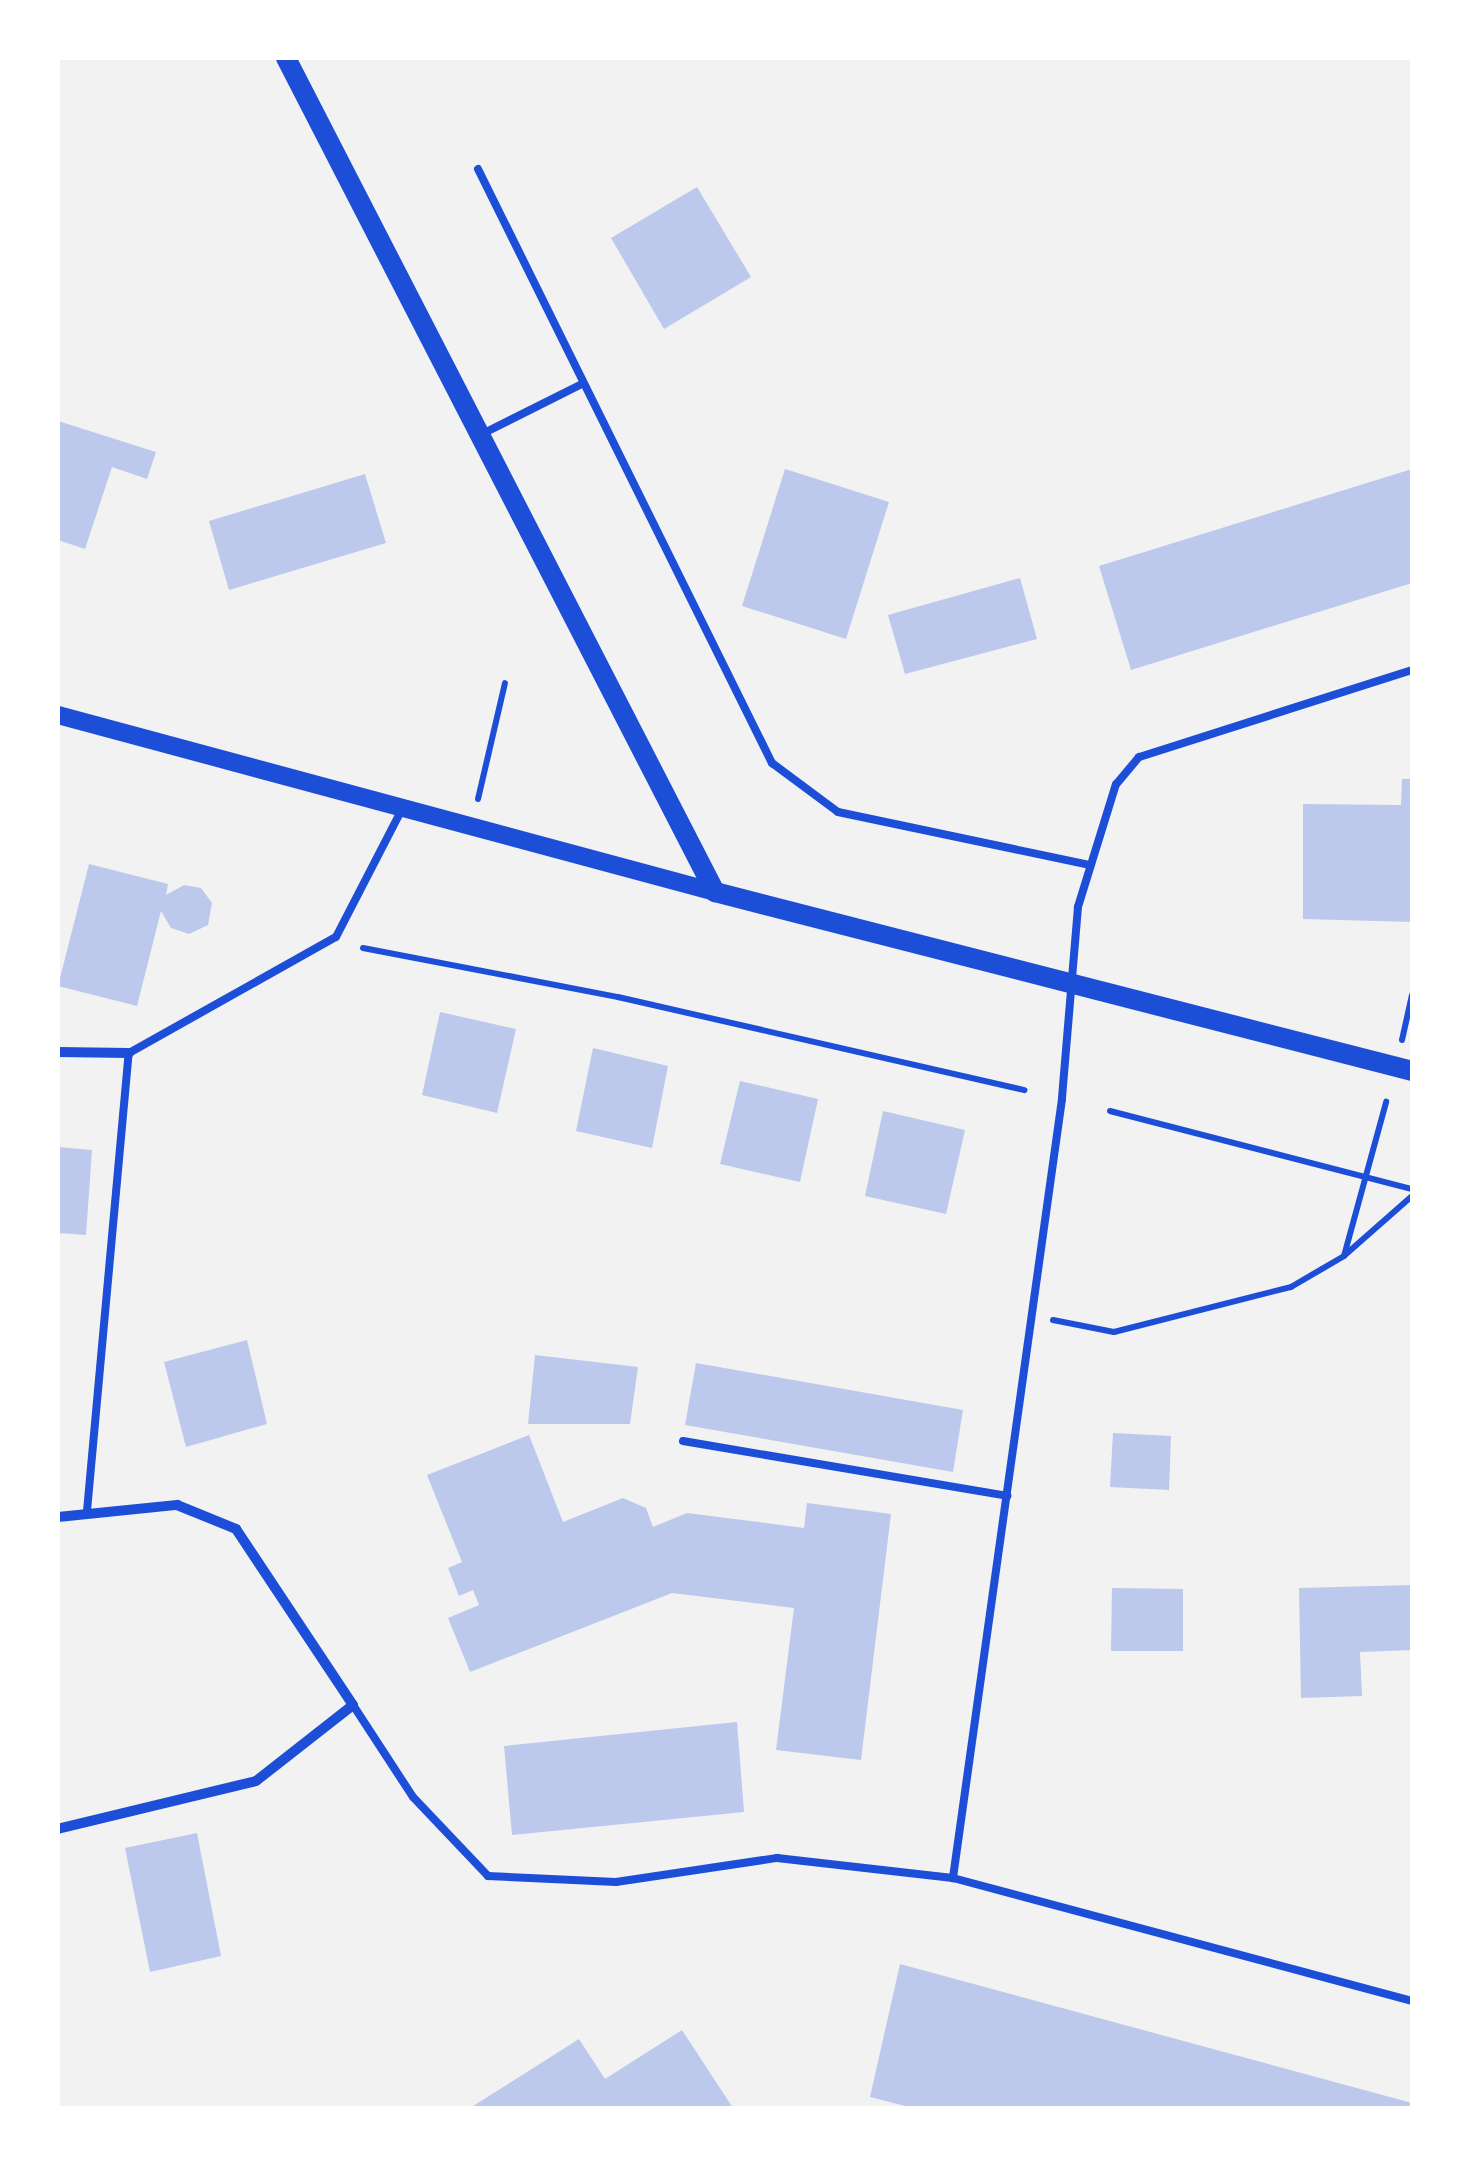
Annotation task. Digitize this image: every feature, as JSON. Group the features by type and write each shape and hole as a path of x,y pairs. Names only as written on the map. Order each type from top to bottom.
{"main road":[{"path":"286,58 715,892 1412,1071"}],"street":[{"path":"58,715 715,892"},
{"path":"58,1052 128,1053"},
{"path":"58,1517 87,1511 177,1505 236,1529 353,1705 256,1781 58,1829"}],"lane":[{"path":"478,169 772,763 838,812 1090,865"},
{"path":"480,435 582,384"},
{"path":"953,1878 1032,1315 1078,907 1116,784 1139,757 1412,670"},
{"path":"87,1511 128,1053 336,937 402,807"},
{"path":"683,1441 1007,1496"},
{"path":"353,1705 412,1797 488,1876 616,1882 777,1858 953,1878 1412,2001"}],"path":[{"path":"478,801 505,683"},
{"path":"363,948 618,997 1025,1090"},
{"path":"1401,1041 1412,995"},
{"path":"1344,1256 1386,1102"},
{"path":"1032,1315 1114,1332 1291,1288 1344,1256 1412,1193 1110,1111"}],"building":[{"path":"697,187 751,277 664,329 611,238"},
{"path":"58,421 156,452 147,479 112,467 85,549 58,540"},
{"path":"785,469 889,502 846,639 742,606"},
{"path":"1412,469 1412,583 1131,670 1099,566"},
{"path":"365,474 386,543 229,590 209,521"},
{"path":"1020,578 1037,639 905,674 888,615"},
{"path":"1402,779 1412,779 1412,922 1303,919 1303,804 1401,805"},
{"path":"89,864 168,884 166,895 184,885 201,888 212,903 208,925 189,934 171,928 161,911 137,1006 58,986"},
{"path":"440,1012 516,1029 497,1113 422,1095"},
{"path":"593,1048 668,1066 652,1148 576,1131"},
{"path":"740,1081 818,1099 800,1182 720,1164"},
{"path":"883,1111 965,1130 946,1214 865,1196"},
{"path":"58,1147 92,1150 86,1235 58,1233"},
{"path":"247,1340 267,1424 186,1447 164,1362"},
{"path":"535,1355 638,1367 630,1424 528,1424"},
{"path":"696,1363 963,1410 953,1472 685,1425"},
{"path":"1113,1433 1171,1436 1169,1490 1110,1487"},
{"path":"529,1435 563,1522 623,1498 646,1508 653,1527 687,1513 804,1528 807,1503 891,1514 861,1760 776,1750 794,1608 672,1593 470,1672 448,1618 479,1605 473,1590 459,1596 448,1568 462,1562 427,1475"},
{"path":"1412,1585 1412,1650 1360,1652 1362,1696 1301,1698 1299,1588"},
{"path":"1112,1588 1183,1589 1183,1651 1111,1651"},
{"path":"737,1722 744,1812 512,1835 504,1746"},
{"path":"197,1833 221,1956 150,1972 125,1848"},
{"path":"900,1964 1412,2103 1412,2108 913,2108 870,2097"},
{"path":"682,2030 733,2108 470,2108 579,2039 605,2079"}]}
